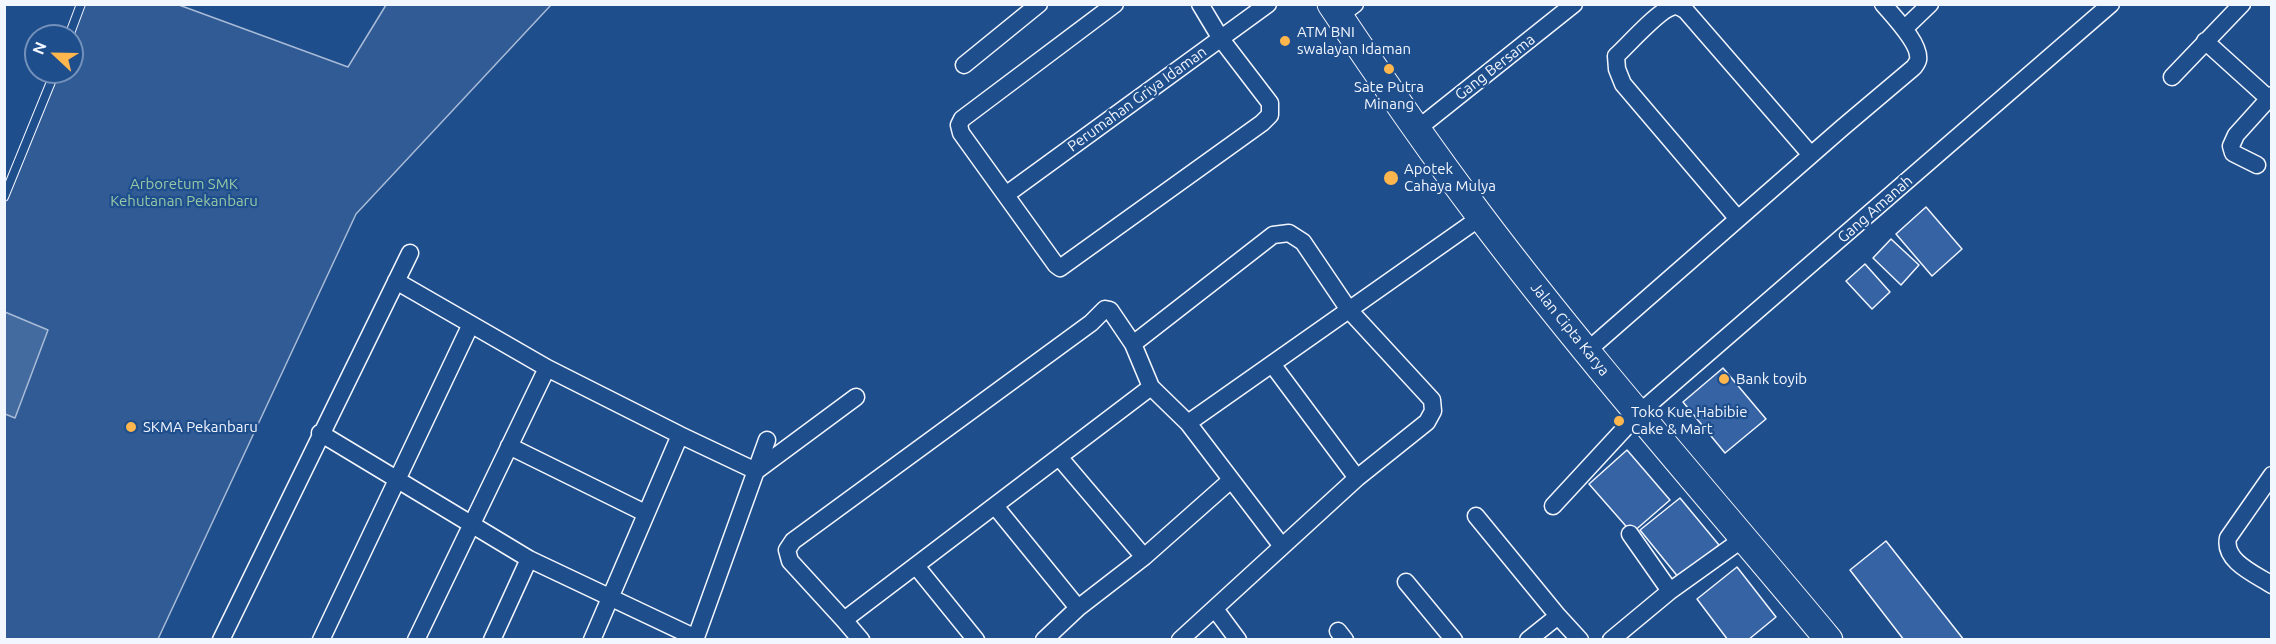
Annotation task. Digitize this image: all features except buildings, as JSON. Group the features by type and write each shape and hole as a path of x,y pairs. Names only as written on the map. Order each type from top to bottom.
{"main road":[{"name":"Jalan Cipta Karya","path":"1342,8 1416,130 1481,218 1587,351 1829,639"}],"street":[{"path":"964,64 1039,4"},
{"path":"1114,4 958,125 1060,268 1270,115 1270,103 1221,39 1200,4"},
{"name":"Perumahan Griya Idaman","path":"1007,194 1268,4"},
{"name":"Gang Bersama","path":"1416,130 1574,4"},
{"path":"1587,351 1913,68 1918,60 1917,51 1904,29 1883,4"},
{"path":"1904,29 1930,4"},
{"name":"Gang Amanah","path":"1553,506 1639,413 2111,4"},
{"path":"2172,77 2242,4"},
{"path":"1737,219 1623,84 1617,69 1616,56 1660,14 1671,7 1678,6 1686,11 1811,155"},
{"path":"2205,41 2270,97 2236,135 2230,146 2233,153 2257,165"},
{"path":"1188,423 1481,218"},
{"path":"1133,344 1273,235 1289,233 1303,242 1349,310 1432,400 1433,411 1427,422 1357,478 1180,639"},
{"path":"221,639 410,253"},
{"path":"396,281 547,368 756,471"},
{"path":"861,639 790,561 787,550 793,541 1091,323 1105,309 1110,310 1133,344 1151,387 1188,423 1281,545"},
{"path":"321,639 471,324"},
{"path":"1272,364 1357,478"},
{"path":"416,639 547,368"},
{"path":"844,620 1151,387"},
{"path":"756,471 856,397"},
{"path":"320,433 529,559 695,639 767,440"},
{"path":"592,639 680,435"},
{"path":"509,446 645,513"},
{"path":"1059,457 1144,557"},
{"path":"2271,475 2228,538 2226,547 2230,555 2244,567 2271,585"},
{"path":"1044,639 1078,608 1144,557 1231,480"},
{"path":"995,506 1078,608"},
{"path":"1476,516 1558,616 1580,639"},
{"path":"1630,534 1670,591"},
{"path":"1611,639 1670,591 1744,538"},
{"path":"492,639 529,559"},
{"path":"916,566 975,639"},
{"path":"1406,582 1454,639"},
{"path":"1215,609 1238,639"},
{"path":"1528,639 1558,616"}],"lane":[{"path":"74,24 81,4"},
{"path":"4,197 50,84"}],"green space":[{"name":"Arboretum SMK Kehutanan Pekanbaru","path":"81,5 179,5 348,67 386,5 551,5 356,214 158,639 5,639 4,197 50,84 84,84 84,24 75,24"}],"shaded area":[{"path":"5,312 48,330 15,418 5,414"}],"place":[{"name":"ATM BNI swalayan Idaman","path":"1285,41"},
{"name":"Sate Putra Minang","path":"1389,69"},
{"name":"Apotek Cahaya Mulya","path":"1391,178"},
{"name":"Bank toyib","path":"1724,379"},
{"name":"Toko Kue Habibie Cake & Mart","path":"1619,421"},
{"name":"SKMA Pekanbaru","path":"131,427"}]}
